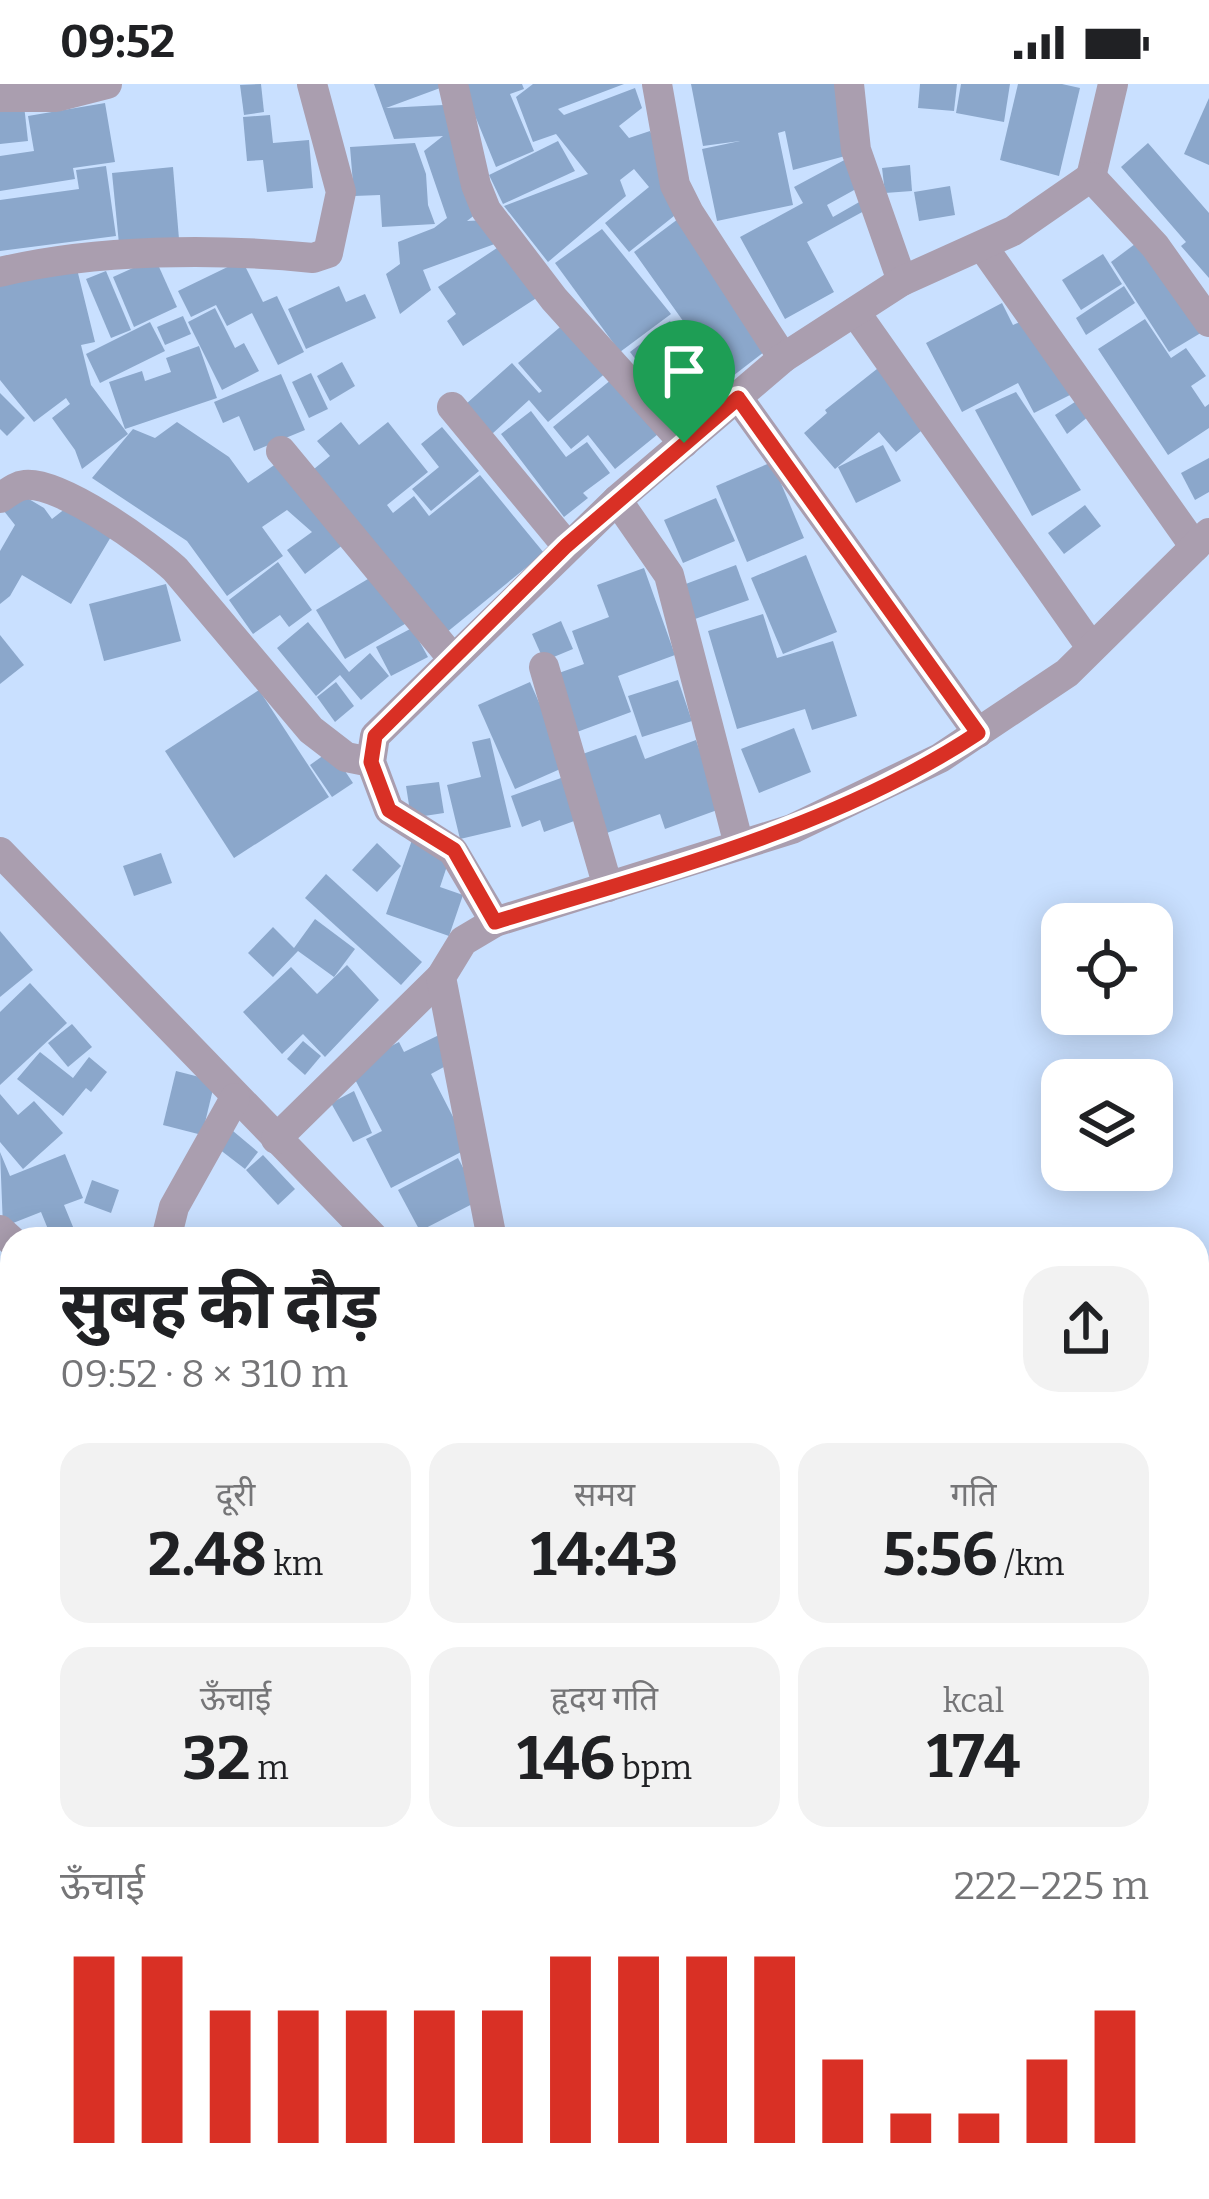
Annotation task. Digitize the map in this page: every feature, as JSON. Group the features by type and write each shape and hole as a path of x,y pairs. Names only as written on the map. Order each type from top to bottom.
{"street":[{"path":"0,97 56,97 107,84"},
{"path":"0,272 57,258 121,254 313,258 328,253 341,192 311,84"},
{"path":"453,84 486,210 554,299 684,443"},
{"path":"657,84 675,185 782,358"},
{"path":"849,84 856,150 902,280"},
{"path":"495,922 454,850 389,810 374,770 375,736 566,546 622,506 684,443 741,402 782,358 859,317 902,280 1013,231 1090,177 1113,84"},
{"path":"1090,177 1155,246 1209,322"},
{"path":"276,1139 441,977 463,940 495,922 792,829 940,758 1067,673 1202,540 983,247"},
{"path":"859,317 1090,647"},
{"path":"741,402 978,733"},
{"path":"452,407 566,546"},
{"path":"281,451 453,659"},
{"path":"0,498 26,485 49,487 150,545 311,730 346,757 374,770"},
{"path":"622,506 669,575 739,845"},
{"path":"544,667 608,887"},
{"path":"0,852 363,1227"},
{"path":"441,977 490,1227"},
{"path":"169,1227 174,1207 235,1098"}],"building":[{"path":"261,84 264,112 244,115 240,85"},
{"path":"374,84 451,84 386,108 443,105 481,210 467,221 486,220 503,241 423,270 431,290 400,314 386,274 400,264 398,242 447,218 424,151 443,136 394,139"},
{"path":"462,84 522,84 524,89 510,94 534,151 496,167"},
{"path":"533,84 624,84 558,109 564,115 635,88 642,108 619,126 629,138 650,131 684,208 629,252 605,223 649,187 634,169 620,180 626,196 548,262 504,206 588,174 556,134 533,142 516,97"},
{"path":"691,84 839,84 849,155 793,170 785,131 778,133 793,205 717,221 702,149 740,141 703,146"},
{"path":"920,84 957,84 954,111 918,108"},
{"path":"961,84 1010,84 1004,122 956,113"},
{"path":"1018,84 1080,88 1059,176 1000,160"},
{"path":"1209,98 1209,165 1184,154"},
{"path":"105,103 115,162 73,168 75,179 0,191 0,156 34,151 28,116"},
{"path":"24,105 28,141 0,144 0,108"},
{"path":"270,115 273,143 309,140 313,188 267,192 263,160 247,161 243,117"},
{"path":"558,141 575,171 503,204 489,175"},
{"path":"415,143 435,224 382,227 380,195 354,196 350,147"},
{"path":"1148,143 1209,213 1209,278 1181,246 1186,242 1121,167"},
{"path":"850,157 865,184 827,205 833,217 861,201 866,210 807,242 834,292 785,319 740,237 803,203 794,187"},
{"path":"910,165 912,191 885,193 882,168"},
{"path":"106,166 116,236 0,251 0,200 79,189 76,170"},
{"path":"173,167 179,239 119,244 112,173"},
{"path":"950,186 955,215 919,221 914,192"},
{"path":"682,216 768,349 681,416 652,377 698,342 634,252"},
{"path":"602,229 671,314 620,352 555,263"},
{"path":"1143,238 1209,328 1169,352 1111,262"},
{"path":"503,244 538,297 463,346 447,321 456,314 438,287"},
{"path":"1103,254 1122,284 1081,310 1062,280"},
{"path":"155,258 177,307 134,327 113,277"},
{"path":"242,260 263,302 277,296 304,352 278,365 252,313 227,326 216,305 191,317 178,291"},
{"path":"76,265 95,342 81,345 91,385 128,434 82,469 52,418 70,404 66,398 34,422 0,380 0,283"},
{"path":"106,271 131,330 111,338 86,279"},
{"path":"339,286 346,302 365,294 376,318 306,349 288,309"},
{"path":"1124,286 1135,303 1086,335 1076,318"},
{"path":"1002,303 1013,325 1027,319 1078,391 1034,413 1018,383 962,412 926,343"},
{"path":"215,308 235,348 244,343 259,371 222,390 188,322"},
{"path":"183,316 191,334 165,345 157,327"},
{"path":"1145,319 1171,358 1186,348 1206,376 1191,386 1205,407 1209,404 1209,428 1168,455 1098,349"},
{"path":"670,321 687,343 647,374 630,352"},
{"path":"150,322 165,351 100,383 86,354"},
{"path":"566,322 608,371 548,422 529,400 492,434 466,404 512,363 542,391 518,363"},
{"path":"199,346 217,398 125,429 109,382 142,371 145,381 171,372 166,358"},
{"path":"342,362 355,386 330,401 317,376"},
{"path":"882,365 927,426 896,452 879,432 835,469 804,433"},
{"path":"311,373 328,409 309,418 292,382"},
{"path":"281,374 305,430 254,451 239,416 223,423 214,402"},
{"path":"617,375 663,430 615,469 588,435 571,449 553,427"},
{"path":"1016,392 1081,490 1032,516 975,410"},
{"path":"0,393 25,418 7,436 0,429"},
{"path":"1078,400 1089,416 1067,434 1055,415"},
{"path":"531,411 566,457 587,442 610,473 583,493 588,498 564,517 501,434"},
{"path":"177,422 229,457 248,483 283,459 348,541 305,574 287,550 312,532 287,510 262,527 283,556 227,596 187,541 92,478 133,429 155,438"},
{"path":"341,422 359,445 388,422 428,472 387,505 393,513 414,496 429,516 480,475 544,553 441,637 309,473 330,456 317,441"},
{"path":"442,427 479,471 431,511 412,489 439,467 421,444"},
{"path":"883,445 901,481 856,503 838,467"},
{"path":"1209,458 1209,492 1195,500 1181,473"},
{"path":"772,462 804,538 747,562 716,486"},
{"path":"17,492 44,508 52,519 66,508 112,535 71,604 22,575 0,604 0,551 15,525 0,506"},
{"path":"716,498 735,541 683,563 664,520"},
{"path":"1085,505 1101,526 1064,554 1048,533"},
{"path":"806,555 837,632 783,654 751,578"},
{"path":"278,562 312,610 289,627 280,615 253,634 229,600"},
{"path":"736,565 749,600 695,619 683,585"},
{"path":"644,568 675,655 618,676 631,712 577,732 556,674 584,664 572,631 609,617 597,585"},
{"path":"378,573 410,621 345,659 316,610"},
{"path":"166,584 181,641 104,661 89,604"},
{"path":"763,614 777,658 833,641 857,716 812,730 805,709 737,729 708,631"},
{"path":"561,621 573,649 544,661 532,634"},
{"path":"308,622 349,672 370,653 389,676 361,700 340,675 316,696 277,648"},
{"path":"412,628 428,657 391,676 376,647"},
{"path":"0,635 24,665 0,684"},
{"path":"678,680 692,721 642,737 628,696"},
{"path":"336,682 354,706 335,722 317,697"},
{"path":"530,682 567,766 515,789 478,705"},
{"path":"259,690 329,797 234,858 165,751"},
{"path":"794,728 811,772 759,793 741,749"},
{"path":"636,735 645,759 696,740 720,809 665,829 660,814 604,834 577,756"},
{"path":"490,738 511,827 460,839 447,785 481,777 472,742"},
{"path":"331,750 353,783 332,797 310,765"},
{"path":"561,778 577,820 544,832 540,820 522,827 511,796"},
{"path":"439,782 444,813 411,818 406,786"},
{"path":"412,840 451,854 440,887 463,895 449,936 386,914"},
{"path":"377,843 401,866 377,892 352,870"},
{"path":"161,853 172,883 134,896 123,866"},
{"path":"326,874 422,962 401,985 305,898"},
{"path":"315,919 355,949 334,977 298,951 273,977 248,953 273,927 294,948"},
{"path":"0,931 33,970 0,997"},
{"path":"347,965 379,1000 325,1057 303,1034 282,1054 243,1012 291,967 317,994"},
{"path":"30,983 67,1023 0,1085 0,1012"},
{"path":"72,1024 92,1047 68,1067 48,1043"},
{"path":"439,1035 453,1062 431,1074 469,1148 391,1188 366,1139 382,1131 349,1068 399,1042 404,1052"},
{"path":"303,1041 321,1056 305,1075 287,1059"},
{"path":"40,1052 73,1078 89,1057 107,1072 63,1116 17,1079"},
{"path":"176,1071 215,1081 202,1135 163,1125"},
{"path":"354,1091 372,1133 353,1142 331,1103"},
{"path":"0,1094 18,1115 34,1101 63,1133 23,1169 0,1142"},
{"path":"233,1131 258,1152 245,1169 219,1149"},
{"path":"0,1152 10,1176 65,1154 83,1198 64,1205 73,1227 47,1227 41,1212 3,1227"},
{"path":"263,1155 295,1189 278,1205 246,1170"},
{"path":"458,1158 480,1200 428,1227 418,1227 398,1190"},
{"path":"92,1180 119,1190 111,1213 84,1203"}],"route":[{"path":"738,398 978,733 940,758 792,829 495,922 454,850 389,810 371,762 375,736 566,546 684,443 738,398"}]}
